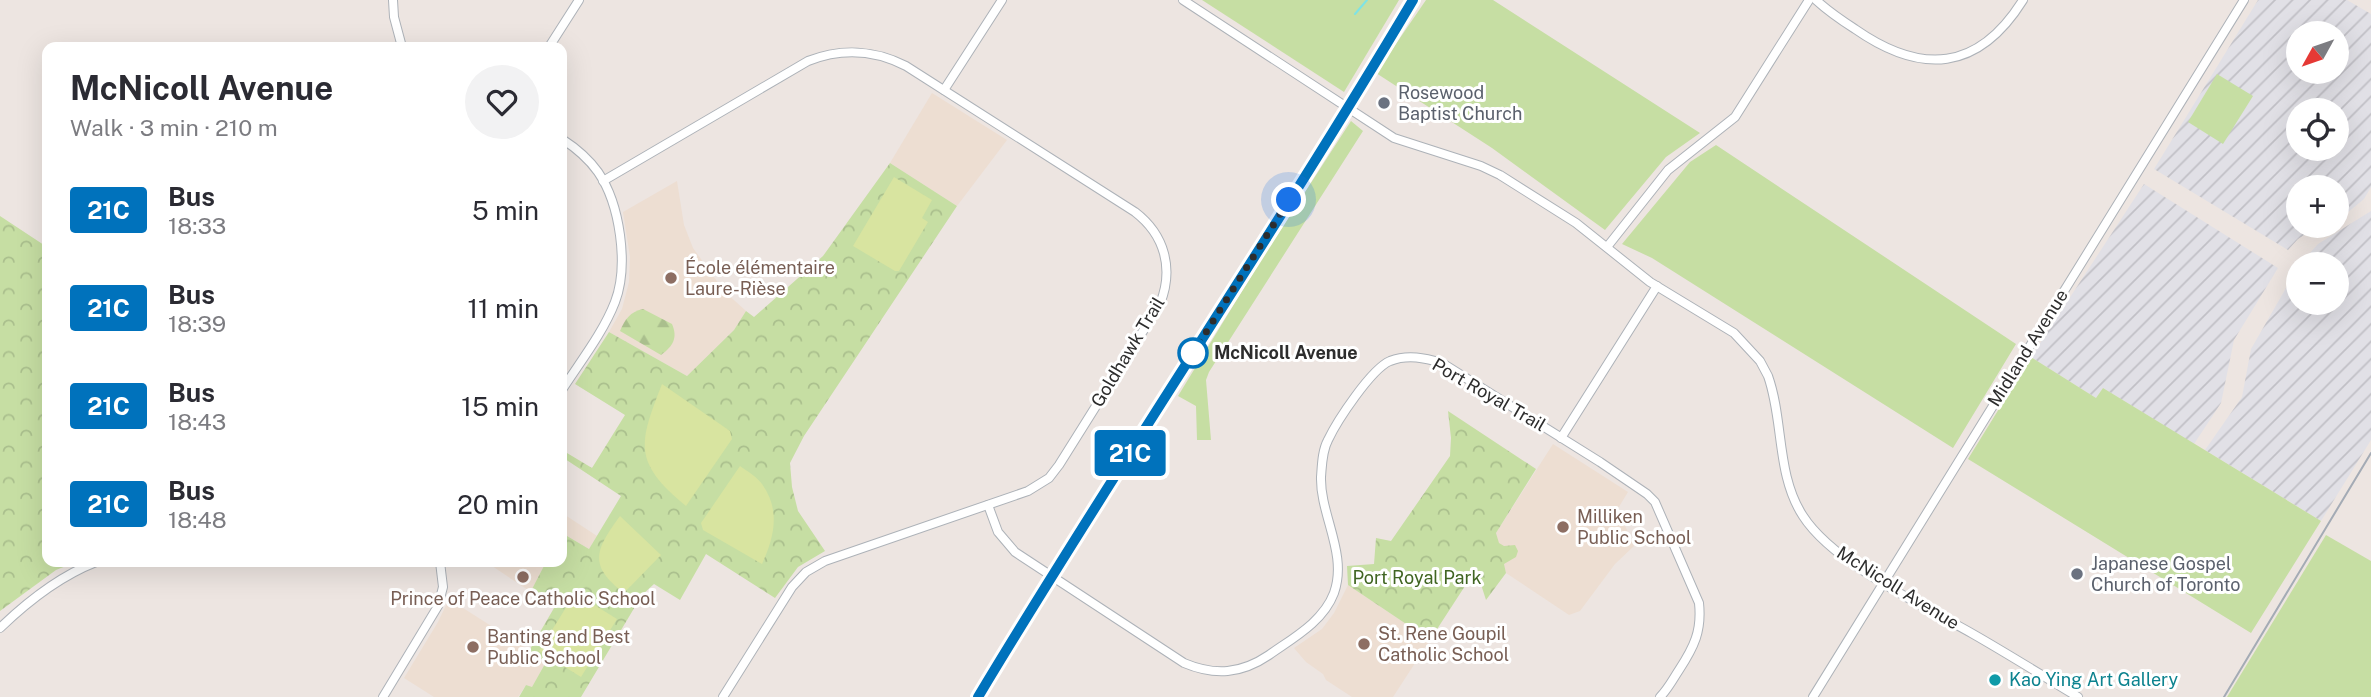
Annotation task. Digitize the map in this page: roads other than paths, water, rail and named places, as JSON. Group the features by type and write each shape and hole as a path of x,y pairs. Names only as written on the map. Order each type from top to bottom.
{"street":[{"path":"393,0 401,42"},
{"path":"552,42 579,0"},
{"path":"944,90 1002,0"},
{"name":"McNicoll Avenue","path":"1184,0 1404,143 1481,166 1500,175 1576,223 1657,286 1734,333 1760,361 1771,384 1789,485 1802,515 1830,545 1883,583 2078,697"},
{"path":"978,697 1051,576 1348,108 1413,0"},
{"path":"1607,247 1676,163 1717,134 1735,117 1809,0"},
{"path":"1816,0 1835,16 1883,47 1895,53 1930,60 1961,55 1990,40 2000,33 2023,0"},
{"name":"Midland Avenue","path":"1813,697 2244,0"},
{"name":"Goldhawk Trail","path":"603,181 818,57 849,52 883,56 906,66 1139,214 1157,235 1167,262 1167,282 1160,304 1055,471 1028,491 811,568 792,587 723,697"},
{"path":"567,143 586,157 603,181 614,208 622,262 620,285 607,319 567,382"},
{"path":"1561,438 1657,286"},
{"name":"Port Royal Trail","path":"988,505 1006,544 1019,556 1184,663 1214,672 1243,669 1314,623 1335,590 1338,568 1321,481 1323,457 1327,441 1365,381 1390,361 1409,357 1442,363 1651,497 1661,512 1699,603 1701,618 1696,641 1660,697"},
{"path":"0,628 36,596 84,567"},
{"path":"383,697 438,606 443,587 441,567"}],"waterway":[{"path":"1355,14 1367,0"}],"railway":[{"path":"2224,697 2371,453"}],"place":[{"name":"Rosewood Baptist Church","path":"1384,103"},
{"name":"École élémentaire Laure-Rièse","path":"671,278"},
{"name":"McNicoll Avenue","path":"1193,353"},
{"name":"Milliken Public School","path":"1563,527"},
{"name":"Japanese Gospel Church of Toronto","path":"2077,574"},
{"name":"Prince of Peace Catholic School","path":"523,577"},
{"name":"St. Rene Goupil Catholic School","path":"1364,644"},
{"name":"Banting and Best Public School","path":"473,647"},
{"name":"Kao Ying Art Gallery","path":"1995,680"}],"park label":[{"name":"Port Royal Park","path":"1417,578"}]}
